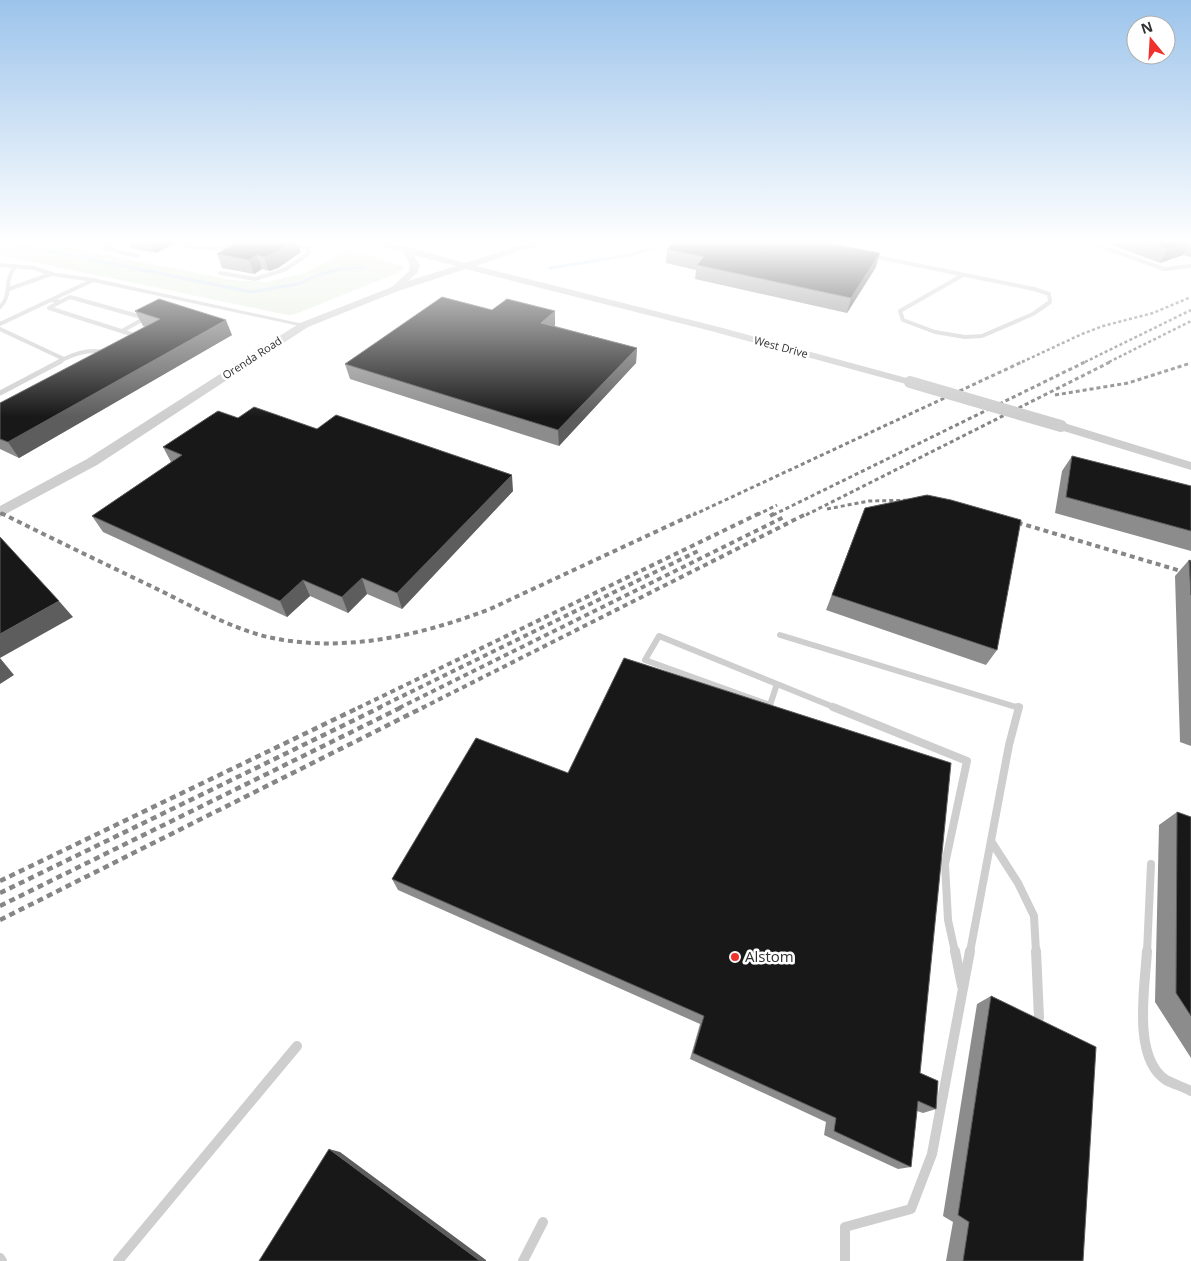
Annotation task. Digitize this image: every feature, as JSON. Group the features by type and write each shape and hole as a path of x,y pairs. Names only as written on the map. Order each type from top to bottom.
{"street":[{"path":"176,300 304,325"},
{"name":"Orenda Road","path":"0,512 92,462 304,325 368,300"},
{"name":"West Drive","path":"600,300 910,382 1191,466"}],"lane":[{"path":"0,324 52,300 60,302"},
{"path":"64,300 49,308 146,339"},
{"path":"80,300 145,318"},
{"path":"920,300 900,311 903,320 935,332 964,337 982,336 1033,314 1050,302 1050,300"},
{"path":"122,331 152,314"},
{"path":"0,329 64,359"},
{"path":"0,393 77,352 102,350 111,354"},
{"path":"780,635 1019,707 1009,745 932,1154 911,1208 845,1228 845,1261"},
{"path":"777,683 770,705 645,660 659,636 777,683 967,760 945,864 948,920 963,990"},
{"path":"991,841 1018,883 1034,916 1039,1018"},
{"path":"1151,864 1143,1037 1149,1061 1165,1079 1191,1091"},
{"path":"118,1261 297,1046"},
{"path":"524,1261 543,1222"}],"green space":[{"path":"215,300 331,300 293,315"}],"building":[{"path":"157,300 162,300 226,320 8,442 0,439 0,403 160,319 135,311"},
{"path":"438,300 453,300 492,310 506,300 510,300 555,311 541,323 637,348 558,430 345,364"},
{"path":"254,407 317,429 336,415 512,475 397,593 362,578 342,597 303,580 280,601 92,516 182,455 163,447 218,411 238,418"},
{"path":"1072,456 1191,486 1191,531 1066,497"},
{"path":"927,495 1021,520 997,650 832,595 865,508"},
{"path":"0,537 59,601 0,634"},
{"path":"1189,560 1191,561 1191,595"},
{"name":"Alstom","path":"624,658 951,763 920,1073 938,1081 936,1109 918,1101 911,1167 834,1131 836,1118 693,1053 704,1016 392,879 476,738 568,773"},
{"path":"1177,812 1191,817 1191,1016 1176,993"},
{"path":"991,996 1096,1047 1083,1261 963,1261 969,1222 958,1215"},
{"path":"329,1149 480,1261 259,1261"}],"railway":[{"path":"1022,362 1082,334 1103,326 1153,313 1184,300"},
{"path":"1085,362 1191,310"},
{"path":"1109,362 1191,321"},
{"path":"693,515 1024,361"},
{"path":"773,515 1087,361"},
{"path":"806,515 1112,361"},
{"path":"1055,395 1128,383 1191,363"},
{"path":"827,509 869,501 919,500"},
{"path":"757,515 777,505"},
{"path":"1,513 234,626 266,637 310,643 362,642 388,638 414,633 465,618 490,609 696,513"},
{"path":"358,708 760,513"},
{"path":"770,516 775,513"},
{"path":"422,708 808,513"},
{"path":"399,708 784,517"},
{"path":"1009,520 1191,574"},
{"path":"378,708 698,551"},
{"path":"0,881 360,707"},
{"path":"0,893 381,707"},
{"path":"0,906 402,707"},
{"path":"0,920 424,707"}],"place":[{"name":"Alstom","path":"735,957"}]}
